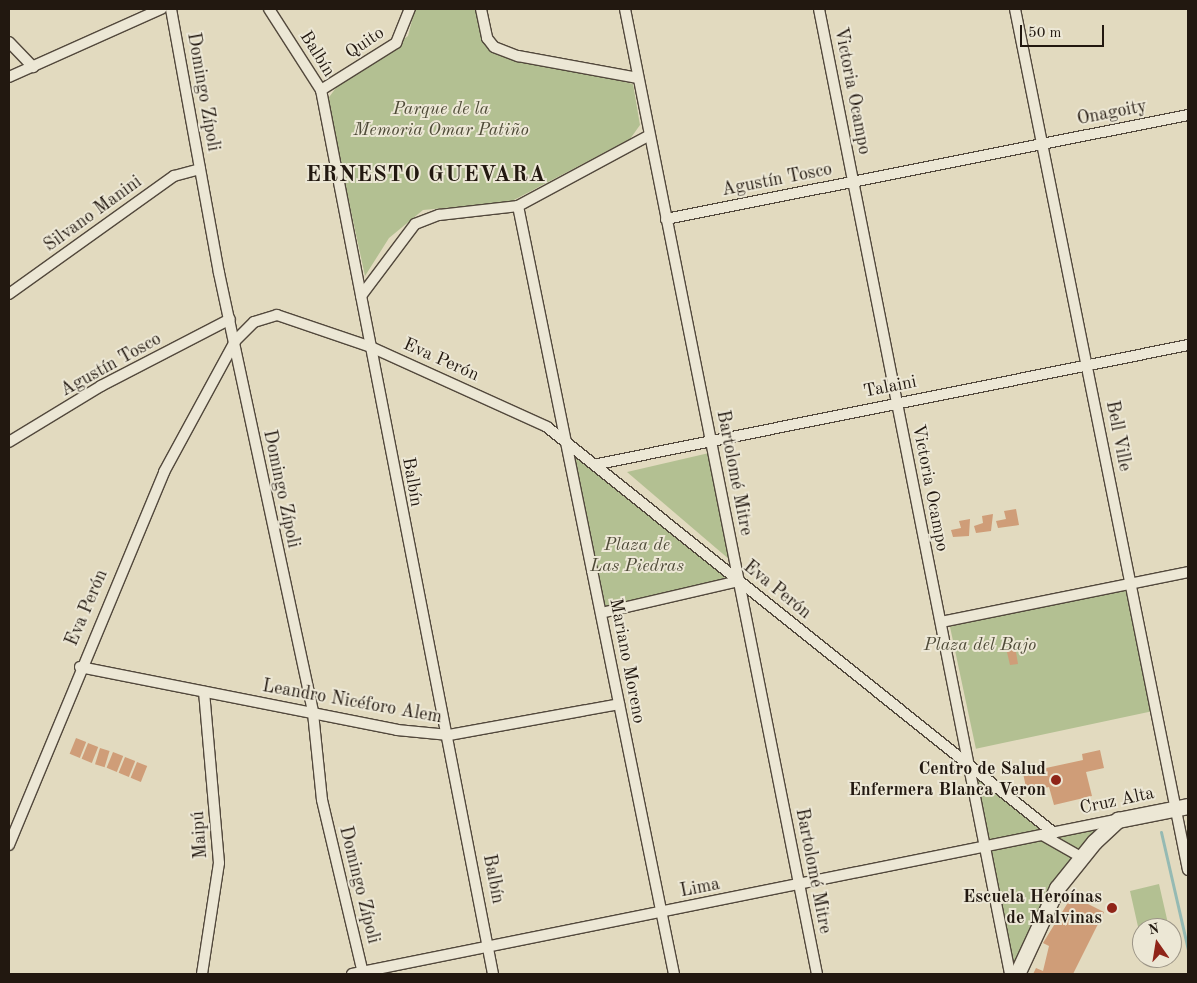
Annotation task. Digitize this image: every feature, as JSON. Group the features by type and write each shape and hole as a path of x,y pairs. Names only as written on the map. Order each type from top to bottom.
{"main road":[{"name":"Cruz Alta","path":"1118,820 1181,807"},
{"path":"1017,974 1057,888 1081,857 1118,820"}],"street":[{"path":"9,77 161,9"},
{"name":"Domingo Zípoli","path":"171,9 230,319 313,713 322,800 359,974"},
{"name":"Balbín","path":"269,9 321,90 371,347 421,622 449,735 490,948 493,974"},
{"name":"Quito","path":"321,90 396,43 410,9"},
{"path":"481,9 487,38 494,47 518,56 638,78"},
{"name":"Bartolomé Mitre","path":"625,9 648,136 817,974"},
{"name":"Victoria Ocampo","path":"819,9 1010,974"},
{"name":"Bell Ville","path":"1015,9 1131,584 1181,807 1188,870"},
{"path":"9,42 33,67"},
{"name":"Onagoity","path":"1042,144 1188,115"},
{"path":"361,296 415,224 439,215 518,206 648,136"},
{"name":"Agustín Tosco","path":"666,219 1042,144"},
{"name":"Silvano Manini","path":"9,294 174,176 200,169"},
{"name":"Mariano Moreno","path":"518,206 674,974"},
{"name":"Eva Perón","path":"9,845 80,667 158,486 235,341 254,322 277,315 371,347 524,415 566,439 967,764 1049,834 1081,857"},
{"name":"Agustín Tosco","path":"9,442 101,386 230,319"},
{"name":"Talaini","path":"598,464 710,439 1188,345"},
{"path":"940,622 1188,572"},
{"path":"601,613 739,581"},
{"name":"Leandro Nicéforo Alem","path":"80,667 313,713 449,735 618,704"},
{"name":"Maipú","path":"202,974 219,862 204,692"},
{"name":"Cruz Alta","path":"1049,834 1118,820"},
{"name":"Lima","path":"359,974 1049,834"}],"green space":[{"name":"Parque de la Memoria Omar Patiño","path":"415,9 476,9 482,41 490,48 633,84 640,125 630,139 510,202 423,210 389,238 365,276 327,100 338,85 408,36"},
{"name":"Plaza de Las Piedras","path":"566,439 739,581 601,613"},
{"path":"709,453 730,560 627,472"},
{"name":"Plaza del Bajo","path":"1126,589 1152,711 976,749 950,626"},
{"path":"967,764 1054,833 1118,820 1094,842 1010,974"},
{"path":"1159,884 1167,918 1136,918 1130,891"}],"building":[{"path":"1016,509 1019,525 998,528 996,521 1006,519 1004,511"},
{"path":"993,514 991,531 976,533 974,526 983,523 982,516"},
{"path":"970,519 969,536 953,537 951,530 961,528 959,521"},
{"path":"1015,646 1018,664 1010,665 1006,648"},
{"path":"76,738 86,742 80,758 70,754"},
{"path":"88,743 98,747 92,763 82,759"},
{"path":"100,748 110,751 105,767 95,764"},
{"name":"Centro de Salud Enfermera Blanca Veron","path":"1100,750 1104,768 1086,772 1092,796 1054,805 1049,787 1027,792 1023,773 1083,760 1082,754"},
{"path":"113,752 123,756 117,772 107,768"},
{"path":"125,757 135,761 129,777 119,773"},
{"path":"137,762 147,766 141,782 131,778"},
{"path":"1072,896 1104,912 1073,974 1033,974 1036,968 1043,971 1049,946 1043,943"}],"waterway":[{"path":"1161,832 1188,950"}],"place":[{"name":"Centro de Salud Enfermera Blanca Veron","path":"1056,780"},
{"name":"Escuela Heroínas de Malvinas","path":"1112,908"}],"district":[{"name":"ERNESTO GUEVARA","path":"426,176"}]}
